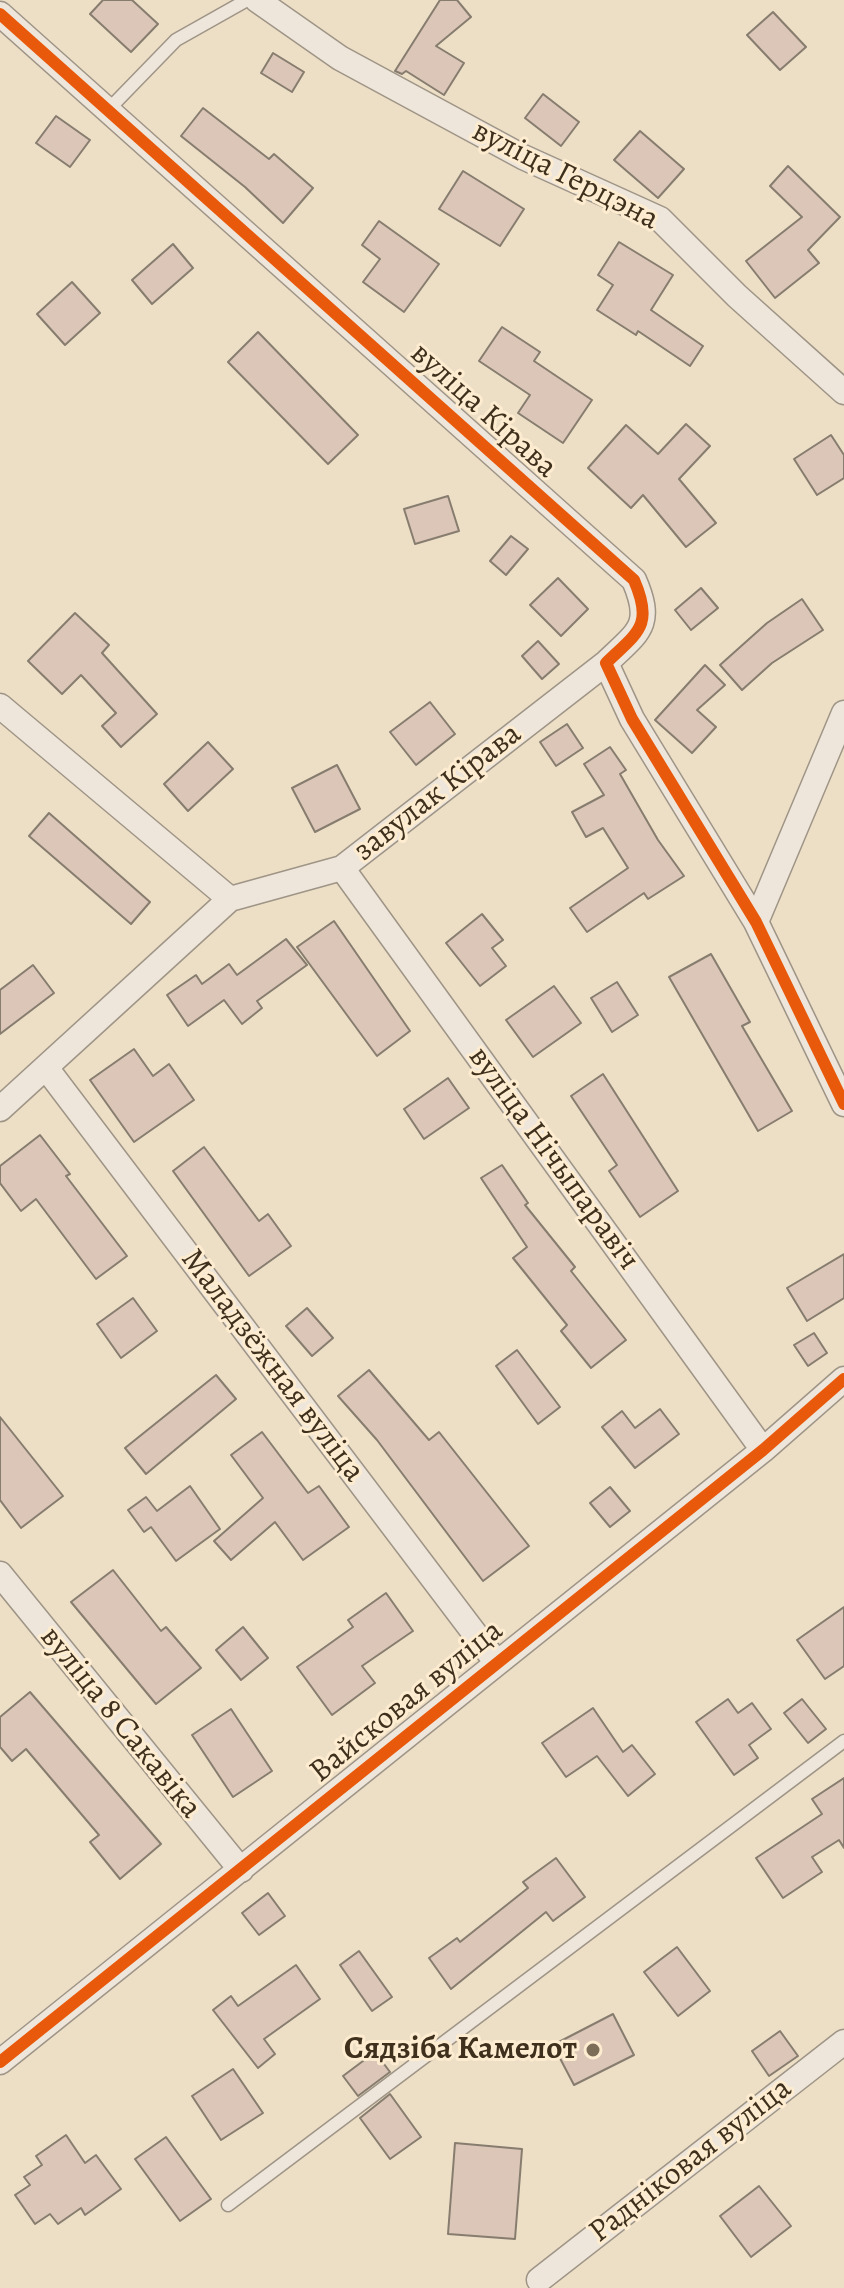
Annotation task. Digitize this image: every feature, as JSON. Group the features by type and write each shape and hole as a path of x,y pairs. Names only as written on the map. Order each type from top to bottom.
{"street":[{"name":"вуліца Герцэна","path":"257,0 353,65 523,157 660,219 737,296 844,392"},
{"name":"вуліца Кірава","path":"0,14 634,580 645,605 639,631 606,663"},
{"name":"завулак Кірава","path":"0,1109 230,899 342,868 606,663"},
{"path":"606,663 632,719 756,922 844,1104"},
{"path":"0,706 230,899"},
{"path":"756,922 844,713"},
{"name":"вуліца Нічыпаравіч","path":"342,868 763,1450"},
{"name":"Маладзёжная вуліца","path":"47,1069 497,1663"},
{"name":"Вайсковая вуліца","path":"0,2062 763,1450 844,1379"},
{"name":"вуліца 8 Сакавіка","path":"0,1574 241,1870"},
{"name":"Радніковая вуліца","path":"539,2280 844,2042"}],"lane":[{"path":"108,110 176,40 247,0"},
{"path":"228,2205 844,1741"}],"building":[{"path":"103,0 132,0 158,24 131,52 90,14"},
{"path":"440,0 457,0 471,17 436,46 464,63 444,95 406,71 402,74 395,71"},
{"path":"773,12 806,47 780,70 747,35"},
{"path":"273,53 304,72 292,92 261,73"},
{"path":"543,94 579,122 561,146 525,118"},
{"path":"203,108 269,159 274,154 313,188 283,223 245,187 181,136"},
{"path":"56,116 90,140 70,167 36,143"},
{"path":"640,131 684,169 658,198 614,160"},
{"path":"788,166 840,217 808,250 819,263 775,298 746,261 802,217 770,186"},
{"path":"463,171 524,209 500,246 439,209"},
{"path":"379,221 439,264 404,312 363,282 380,259 362,245"},
{"path":"619,242 673,275 651,310 703,346 690,366 638,331 636,335 597,310 613,285 598,275"},
{"path":"173,244 193,268 152,304 132,280"},
{"path":"72,282 100,313 65,345 37,314"},
{"path":"502,327 540,352 534,361 592,400 563,443 518,413 530,395 479,361"},
{"path":"258,332 358,435 328,464 228,362"},
{"path":"686,424 710,446 679,479 716,523 686,547 643,495 631,508 588,468 626,425 658,454"},
{"path":"831,435 844,455 844,478 817,495 794,459"},
{"path":"448,496 459,531 415,544 404,509"},
{"path":"511,536 528,549 506,575 490,561"},
{"path":"558,578 588,609 561,636 530,605"},
{"path":"701,588 718,608 691,630 675,610"},
{"path":"802,599 823,630 772,663 742,690 720,665 767,623"},
{"path":"75,613 109,645 102,653 157,714 121,747 102,726 116,713 81,675 62,694 28,661"},
{"path":"538,641 559,664 542,679 522,656"},
{"path":"705,665 725,685 697,710 716,727 692,753 655,720"},
{"path":"430,702 455,734 416,765 390,732"},
{"path":"567,724 583,748 556,766 540,742"},
{"path":"208,742 233,769 188,811 164,784"},
{"path":"610,747 626,770 620,774 658,840 684,876 648,899 644,893 587,932 570,908 628,868 603,828 586,837 572,812 604,795 584,764"},
{"path":"337,765 360,809 315,832 292,788"},
{"path":"49,813 150,902 131,924 29,836"},
{"path":"482,914 503,940 492,948 506,966 480,986 446,943"},
{"path":"334,921 410,1031 377,1056 297,947"},
{"path":"286,939 307,965 257,1001 262,1008 242,1024 224,1000 188,1026 167,995 196,975 202,984 229,964 237,975"},
{"path":"711,954 750,1022 742,1026 792,1111 758,1131 669,977"},
{"path":"33,965 54,993 0,1034 0,990"},
{"path":"617,982 638,1015 612,1032 591,998"},
{"path":"554,986 581,1023 533,1057 506,1020"},
{"path":"134,1049 153,1076 169,1064 194,1100 134,1142 90,1080"},
{"path":"603,1074 678,1191 640,1217 609,1171 617,1165 571,1096"},
{"path":"448,1078 469,1108 424,1139 404,1109"},
{"path":"40,1135 70,1174 66,1176 127,1256 96,1279 36,1199 21,1211 0,1183 0,1166"},
{"path":"204,1147 259,1221 268,1214 291,1246 249,1276 173,1171"},
{"path":"502,1165 528,1203 525,1205 575,1267 571,1271 626,1340 591,1368 561,1331 567,1325 513,1258 527,1247 481,1178"},
{"path":"844,1254 844,1298 807,1321 787,1288"},
{"path":"133,1298 157,1331 121,1358 97,1324"},
{"path":"307,1308 333,1338 312,1356 286,1326"},
{"path":"814,1333 827,1353 808,1366 794,1345"},
{"path":"517,1350 560,1407 538,1424 496,1366"},
{"path":"369,1370 429,1440 439,1432 529,1546 483,1581 377,1440 338,1396"},
{"path":"216,1375 236,1399 146,1474 125,1448"},
{"path":"660,1409 679,1434 635,1468 602,1427 622,1411 635,1428"},
{"path":"0,1417 63,1496 21,1528 0,1500"},
{"path":"262,1432 308,1493 319,1486 349,1527 303,1560 275,1522 231,1560 214,1541 263,1498 231,1455"},
{"path":"190,1486 220,1529 176,1561 151,1527 144,1532 128,1510 146,1497 157,1511"},
{"path":"610,1487 630,1511 610,1527 590,1503"},
{"path":"113,1570 161,1631 166,1627 201,1668 156,1704 71,1602"},
{"path":"386,1593 413,1631 362,1666 375,1683 332,1715 297,1667 353,1627 348,1620"},
{"path":"844,1607 844,1666 825,1679 797,1640"},
{"path":"243,1627 268,1658 241,1680 216,1650"},
{"path":"30,1692 161,1844 120,1879 90,1842 99,1835 26,1749 12,1761 0,1747 0,1717"},
{"path":"728,1699 738,1713 752,1703 771,1729 749,1745 758,1758 734,1775 696,1722"},
{"path":"802,1699 826,1729 808,1743 784,1713"},
{"path":"593,1708 623,1752 632,1745 655,1774 628,1796 597,1756 566,1777 542,1743"},
{"path":"231,1709 272,1771 233,1797 192,1735"},
{"path":"844,1778 844,1848 839,1840 812,1857 822,1872 783,1898 756,1858 822,1814 812,1799"},
{"path":"556,1858 585,1897 553,1921 546,1912 451,1989 429,1958 457,1938 460,1942 528,1888 523,1882"},
{"path":"268,1893 285,1916 259,1935 242,1913"},
{"path":"677,1947 710,1991 678,2016 644,1972"},
{"path":"359,1951 392,1997 372,2011 340,1965"},
{"path":"296,1965 320,1999 264,2039 275,2054 258,2068 213,2010 231,1996 238,2006"},
{"name":"Сядзіба Камелот","path":"613,2014 634,2055 574,2085 553,2045"},
{"path":"780,2031 798,2056 769,2076 752,2051"},
{"path":"375,2052 390,2072 358,2096 343,2076"},
{"path":"233,2069 263,2113 221,2140 192,2096"},
{"path":"390,2094 421,2137 390,2159 360,2118"},
{"path":"66,2135 85,2163 96,2155 121,2189 85,2215 81,2208 58,2224 50,2214 35,2224 15,2195 30,2185 24,2177 42,2165 36,2156"},
{"path":"166,2137 211,2199 180,2221 135,2159"},
{"path":"455,2143 522,2149 515,2239 448,2234"},
{"path":"759,2186 791,2226 751,2257 720,2216"}],"cycle path":[{"path":"0,14 634,580 643,608 640,627 606,663 632,719 756,922 844,1104"},
{"path":"0,2062 763,1450 844,1379"}],"place":[{"name":"Сядзіба Камелот","path":"593,2050"}]}
